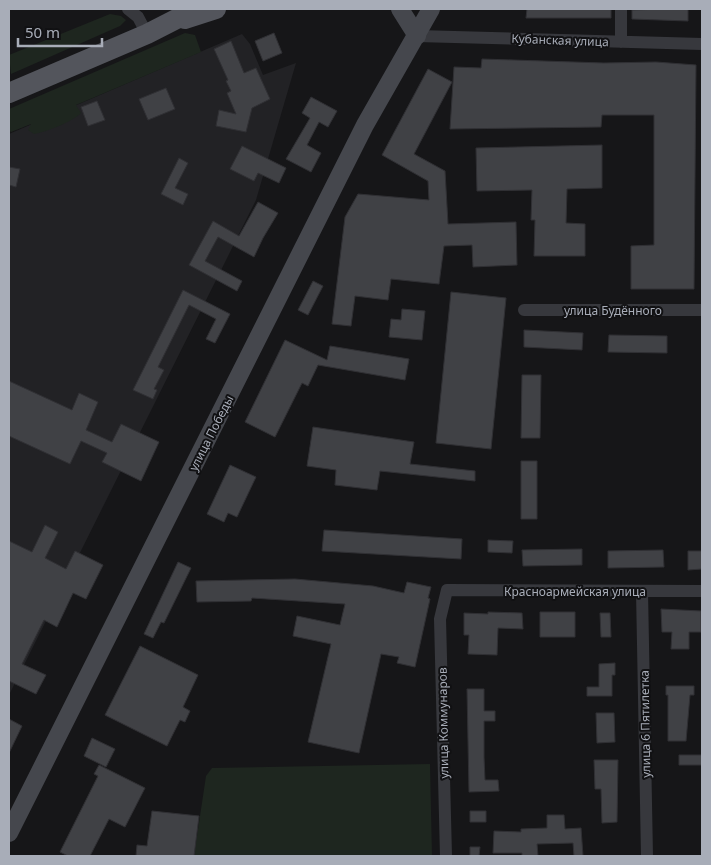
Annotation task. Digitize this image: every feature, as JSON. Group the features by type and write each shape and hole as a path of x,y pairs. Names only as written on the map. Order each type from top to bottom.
{"main road":[{"path":"9,93 153,31 196,9"},
{"path":"153,31 216,9"}],"street":[{"path":"128,9 153,31"},
{"path":"400,9 418,36"},
{"name":"улица Победы","path":"9,833 366,125 404,54 418,36 431,9"},
{"path":"620,9 621,42"},
{"name":"Кубанская улица","path":"418,36 702,44"},
{"name":"улица Будённого","path":"524,310 702,310"},
{"name":"Красноармейская улица","path":"447,590 702,591"},
{"name":"улица Коммунаров","path":"446,856 440,619 447,590"},
{"name":"улица 6 Пятилетка","path":"642,591 647,856"}],"shaded area":[{"path":"110,14 121,16 126,20 120,26 11,74 9,55"},
{"path":"185,33 195,35 201,52 76,105 81,113 59,126 34,134 28,130 31,124 11,132 9,130 9,109"},
{"path":"242,34 250,44 263,75 296,63 256,200 9,695 9,134"},
{"path":"430,764 432,856 194,856 206,776 212,768"}],"building":[{"path":"527,9 611,9 611,18 526,18"},
{"path":"688,9 688,21 632,19 632,10"},
{"path":"274,33 282,53 263,61 255,41"},
{"path":"231,41 244,73 256,68 270,99 252,108 246,132 216,126 219,110 236,114 227,93 231,91 226,81 228,80 214,49"},
{"path":"482,59 604,63 656,62 696,65 694,289 631,289 631,246 654,245 654,115 602,115 601,127 450,129 454,67 481,68"},
{"path":"428,69 452,82 414,154 445,171 448,224 516,222 517,265 473,267 472,245 444,246 439,284 391,279 388,300 355,296 351,326 332,324 345,217 358,194 429,200 428,181 382,155"},
{"path":"166,88 175,109 148,120 139,99"},
{"path":"311,97 337,111 328,127 319,122 307,145 321,153 311,172 286,159 310,118 302,113"},
{"path":"97,101 105,120 88,126 81,107"},
{"path":"602,145 602,188 567,189 566,223 585,224 585,256 534,256 535,220 531,220 532,190 477,191 476,148"},
{"path":"242,146 286,168 279,183 258,173 254,181 230,169"},
{"path":"179,158 188,163 175,188 188,194 183,205 161,194"},
{"path":"9,167 20,169 16,187 9,185"},
{"path":"258,202 278,213 254,257 218,237 205,261 242,281 237,291 189,265 213,221 239,236"},
{"path":"313,281 323,286 308,315 298,310"},
{"path":"183,290 230,314 215,343 206,339 216,319 189,305 158,367 164,370 154,389 157,390 153,399 133,390"},
{"path":"451,292 506,298 491,449 436,443"},
{"path":"402,309 425,311 422,340 389,337 391,319 401,320"},
{"path":"524,330 583,333 582,350 524,347"},
{"path":"609,335 667,336 667,353 608,352"},
{"path":"285,340 327,360 330,346 409,359 405,380 318,365 308,386 302,383 275,437 245,422"},
{"path":"522,375 541,375 540,438 521,438"},
{"path":"9,381 72,410 79,393 98,402 86,430 112,442 121,424 159,442 141,481 102,462 107,453 81,441 70,464 9,436"},
{"path":"313,427 414,442 410,464 475,471 475,481 380,471 377,490 335,485 336,470 307,466"},
{"path":"521,461 537,461 537,519 521,519"},
{"path":"230,465 256,477 237,517 228,513 224,522 207,514"},
{"path":"45,525 58,532 45,558 66,569 75,551 103,565 86,599 73,593 57,627 44,620 22,664 46,675 36,694 9,681 9,541 32,552"},
{"path":"324,530 462,539 461,559 322,551"},
{"path":"488,540 513,541 512,553 488,552"},
{"path":"582,549 582,565 523,566 522,550"},
{"path":"663,550 664,567 608,568 608,551"},
{"path":"688,551 702,551 702,569 688,570"},
{"path":"178,562 191,568 164,623 161,622 153,638 144,634"},
{"path":"295,579 373,586 404,593 407,582 431,587 415,667 397,663 399,657 381,654 359,753 308,742 331,644 293,636 297,616 340,625 345,604 252,598 251,601 197,602 196,581"},
{"path":"661,609 701,611 701,632 689,632 689,649 671,649 672,632 662,632"},
{"path":"488,612 522,613 523,629 498,628 497,655 468,654 469,635 464,635 464,613 488,614"},
{"path":"540,612 575,612 575,637 540,637"},
{"path":"600,613 610,613 611,637 601,637"},
{"path":"140,646 198,675 183,707 190,711 185,722 180,720 167,746 105,715"},
{"path":"615,663 615,675 612,675 612,696 587,696 587,687 599,687 599,664"},
{"path":"666,686 694,686 694,695 690,695 686,741 668,741 668,695 666,695"},
{"path":"467,689 484,689 484,711 495,711 495,721 484,721 485,780 498,780 499,791 469,792"},
{"path":"596,713 614,713 615,742 597,743"},
{"path":"9,719 22,726 9,753"},
{"path":"92,738 115,749 106,767 84,756"},
{"path":"679,755 702,755 702,765 679,765"},
{"path":"594,760 618,760 617,822 602,823 601,789 595,789"},
{"path":"99,765 145,788 125,827 109,819 90,856 68,856 60,852 98,776 94,774"},
{"path":"152,811 199,816 194,856 136,856 137,845 147,846"},
{"path":"470,811 486,811 486,822 470,822"},
{"path":"547,815 564,815 565,829 581,828 583,856 574,856 573,843 537,844 538,856 522,856 522,853 493,853 494,831 521,832 521,829 547,828"},
{"path":"470,847 480,847 479,856 470,856"}]}
